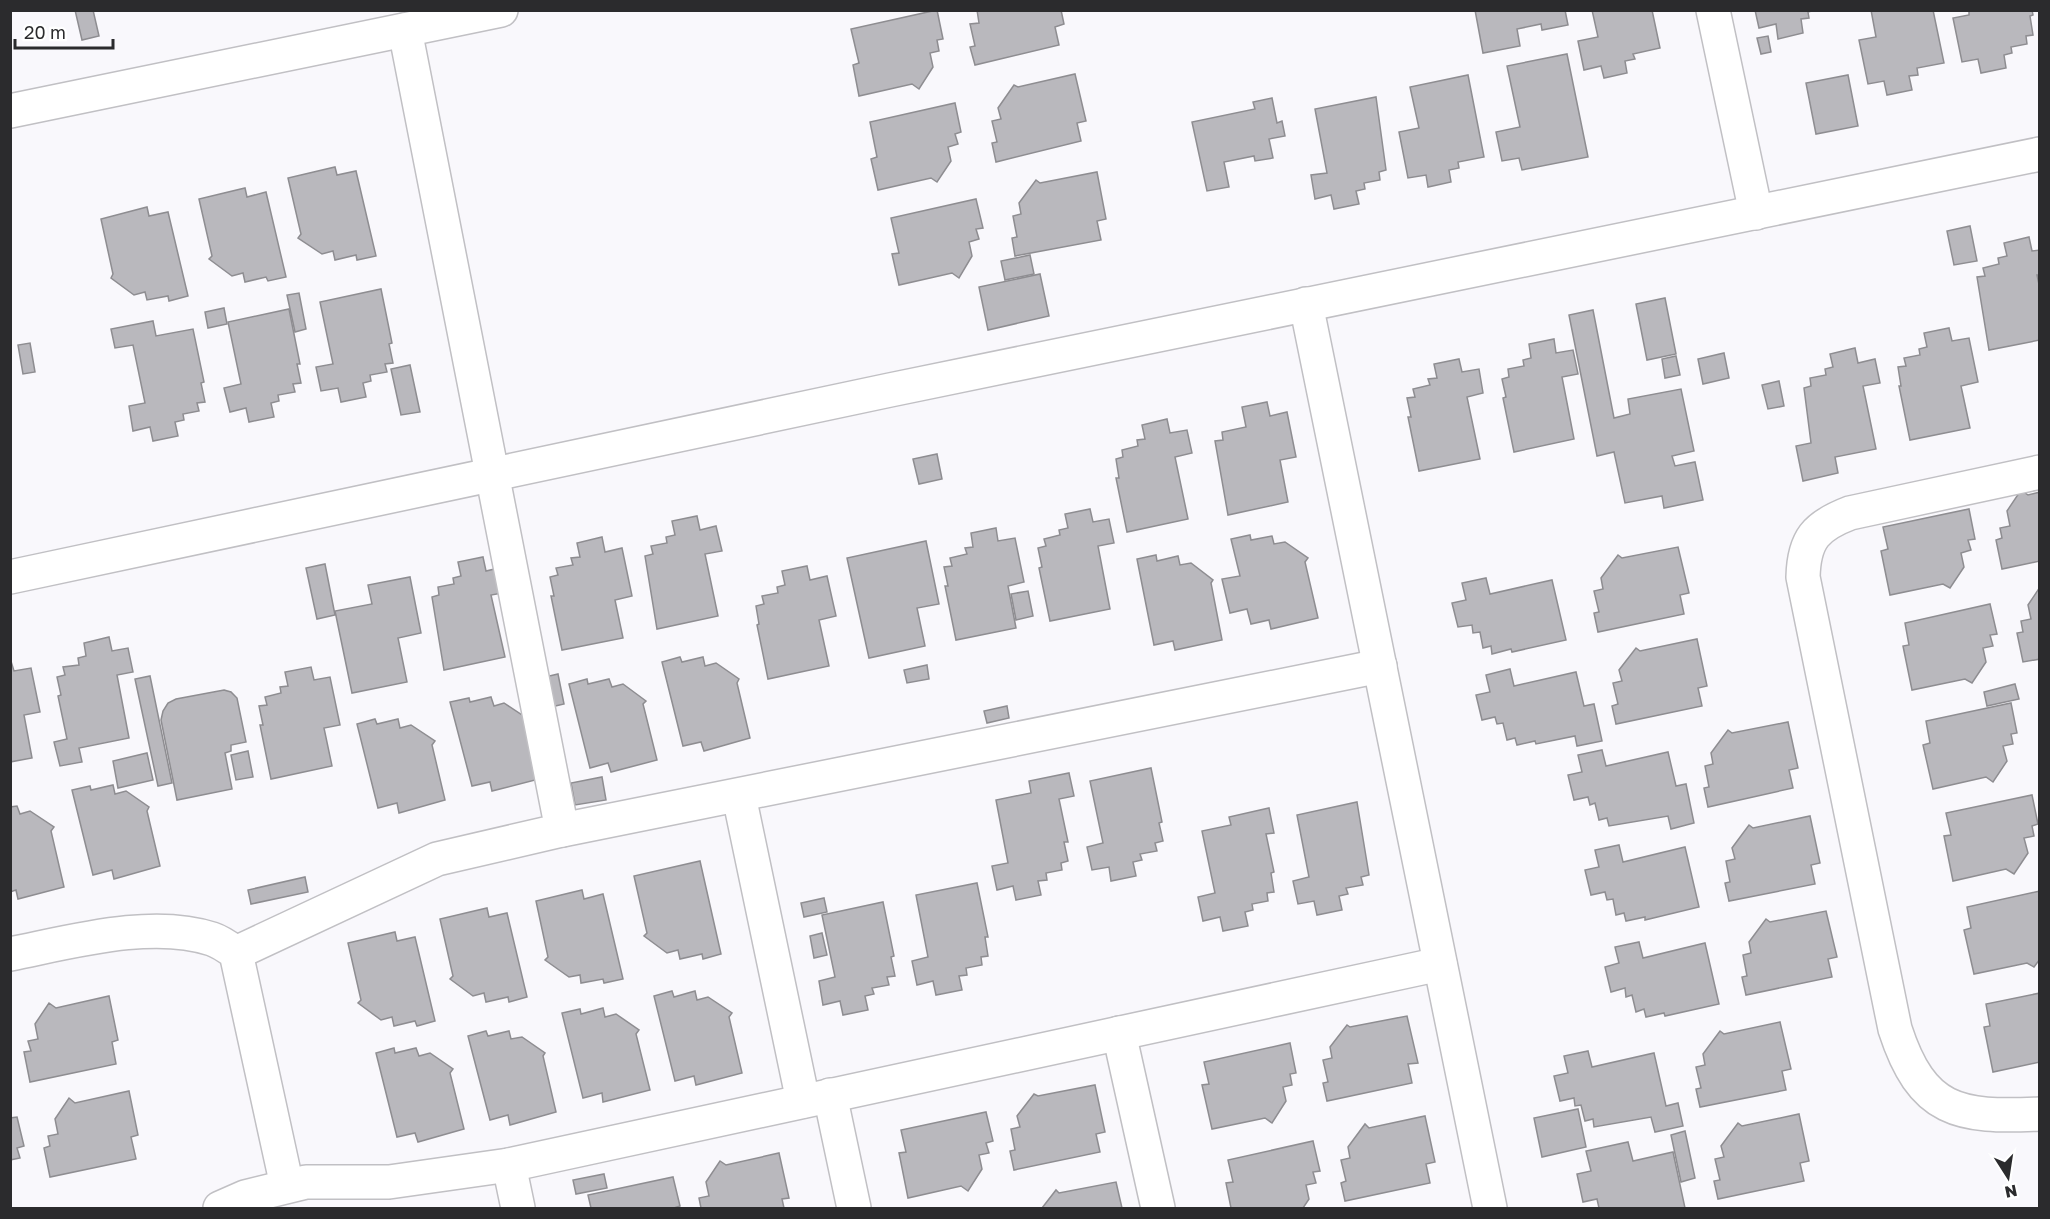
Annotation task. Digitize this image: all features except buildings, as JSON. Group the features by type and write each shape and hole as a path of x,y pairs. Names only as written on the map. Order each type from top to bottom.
{"street":[{"path":"10,111 501,10"},
{"path":"1713,10 1756,213"},
{"path":"405,30 562,830"},
{"path":"10,577 1306,304 2040,154"},
{"path":"1306,304 1490,1209"},
{"path":"2040,472 1850,513 1828,521 1811,538 1804,556 1803,577 1895,1029 1904,1057 1918,1081 1938,1099 1955,1109 1977,1115 2040,1114"},
{"path":"236,953 437,859 562,830 1380,666"},
{"path":"740,796 816,1098 854,1209"},
{"path":"10,954 135,932 179,931 214,940 236,953 287,1186"},
{"path":"220,1209 244,1197 306,1182 389,1182 509,1165 1440,964"},
{"path":"1119,1033 1158,1209"},
{"path":"509,1165 518,1209"}]}
